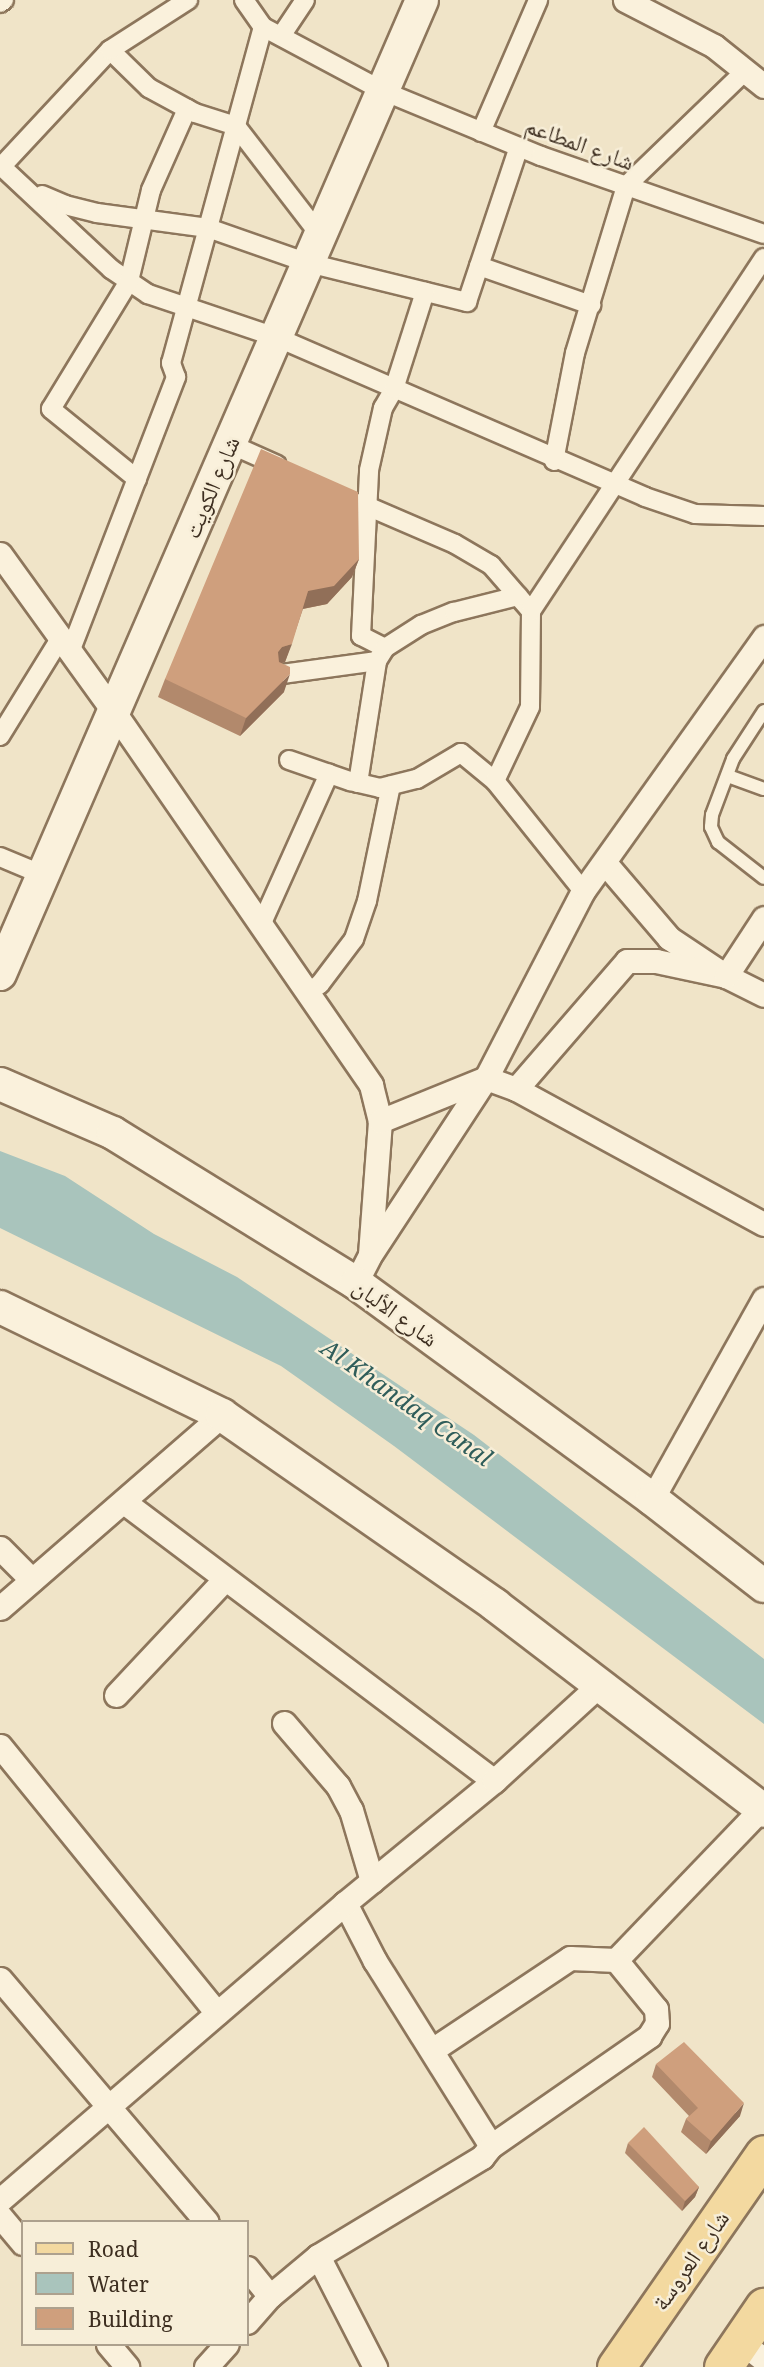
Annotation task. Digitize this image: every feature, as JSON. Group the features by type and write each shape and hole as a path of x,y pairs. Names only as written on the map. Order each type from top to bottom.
{"main road":[{"name":"شارع الكويت","path":"0,974 422,0"},
{"name":"شارع الألبان","path":"0,1084 113,1133 356,1283 652,1499 764,1586"},
{"path":"0,1307 222,1415 495,1605 763,1810"},
{"name":"شارع العروسة","path":"616,2367 764,2154"},
{"path":"743,2356 764,2307"}],"street":[{"path":"0,3 4,0"},
{"path":"188,0 110,50 1,167 111,269 148,294 276,337 554,461 615,485 695,514 764,516"},
{"path":"0,736 65,646 137,480 176,377 171,363 263,27 244,0"},
{"path":"281,36 305,0"},
{"path":"481,132 538,0"},
{"path":"625,0 714,46 764,86"},
{"name":"شارع المطاعم","path":"263,27 383,91 481,132 764,234"},
{"path":"110,50 149,88 187,109 236,125 320,235"},
{"path":"554,461 575,353 626,186 745,71"},
{"path":"137,480 51,409 129,281 142,218 187,109"},
{"path":"26,188 65,205 208,228 308,263 467,302 519,147"},
{"path":"495,781 530,707 531,611 764,258"},
{"path":"479,265 591,304"},
{"path":"359,664 369,470 383,408 394,389 425,292"},
{"path":"230,444 293,472"},
{"path":"339,494 455,544 491,565 531,611"},
{"path":"0,554 114,712 371,1086 380,1121 370,1255"},
{"path":"282,674 359,664 381,655 421,625 454,612 518,596"},
{"path":"361,636 381,655"},
{"path":"356,1283 370,1255 486,1078 583,891 764,637"},
{"path":"358,783 381,655"},
{"path":"289,760 380,788 417,779 461,753 495,781 583,891"},
{"path":"261,925 329,774"},
{"path":"307,993 320,984 354,939 368,901 391,785"},
{"path":"0,857 43,875"},
{"path":"605,863 669,938 726,976 764,995"},
{"path":"726,976 764,918"},
{"path":"516,1089 627,961 656,961 726,976"},
{"path":"380,1121 486,1078 516,1089 764,1224"},
{"path":"652,1499 764,1299"},
{"path":"0,1608 124,1503 222,1415"},
{"path":"124,1503 494,1781"},
{"path":"0,1548 32,1580"},
{"path":"116,1695 225,1579"},
{"path":"0,2200 345,1903 494,1781 599,1685"},
{"path":"284,1723 338,1786 351,1810 372,1881"},
{"path":"0,1746 217,2013"},
{"path":"432,2050 570,1958 616,1959 763,1810"},
{"path":"345,1903 375,1961 491,2146"},
{"path":"248,2321 270,2296 318,2256 482,2157 491,2146 649,2036 657,2023 656,2010 616,1959"},
{"path":"0,1979 205,2220"},
{"path":"0,2216 21,2241"},
{"path":"318,2256 375,2367"},
{"path":"248,2269 270,2296"},
{"path":"110,2346 127,2367"},
{"path":"206,2367 224,2346"}],"lane":[{"path":"764,711 733,759 712,815 714,836 718,842 764,878"},
{"path":"728,776 764,789"}],"water":[{"name":"Al Khandaq Canal","path":"0,1151 65,1176 154,1234 237,1277 474,1435 764,1659 764,1724 394,1446 281,1366 0,1228"}],"building":[{"path":"261,449 358,492 359,559 334,586 308,591 292,644 282,647 278,652 279,662 290,667 290,674 246,718 165,679"},
{"path":"684,2042 744,2103 711,2141 686,2119 698,2108 656,2064"},
{"path":"644,2127 699,2187 685,2201 628,2143"}]}
